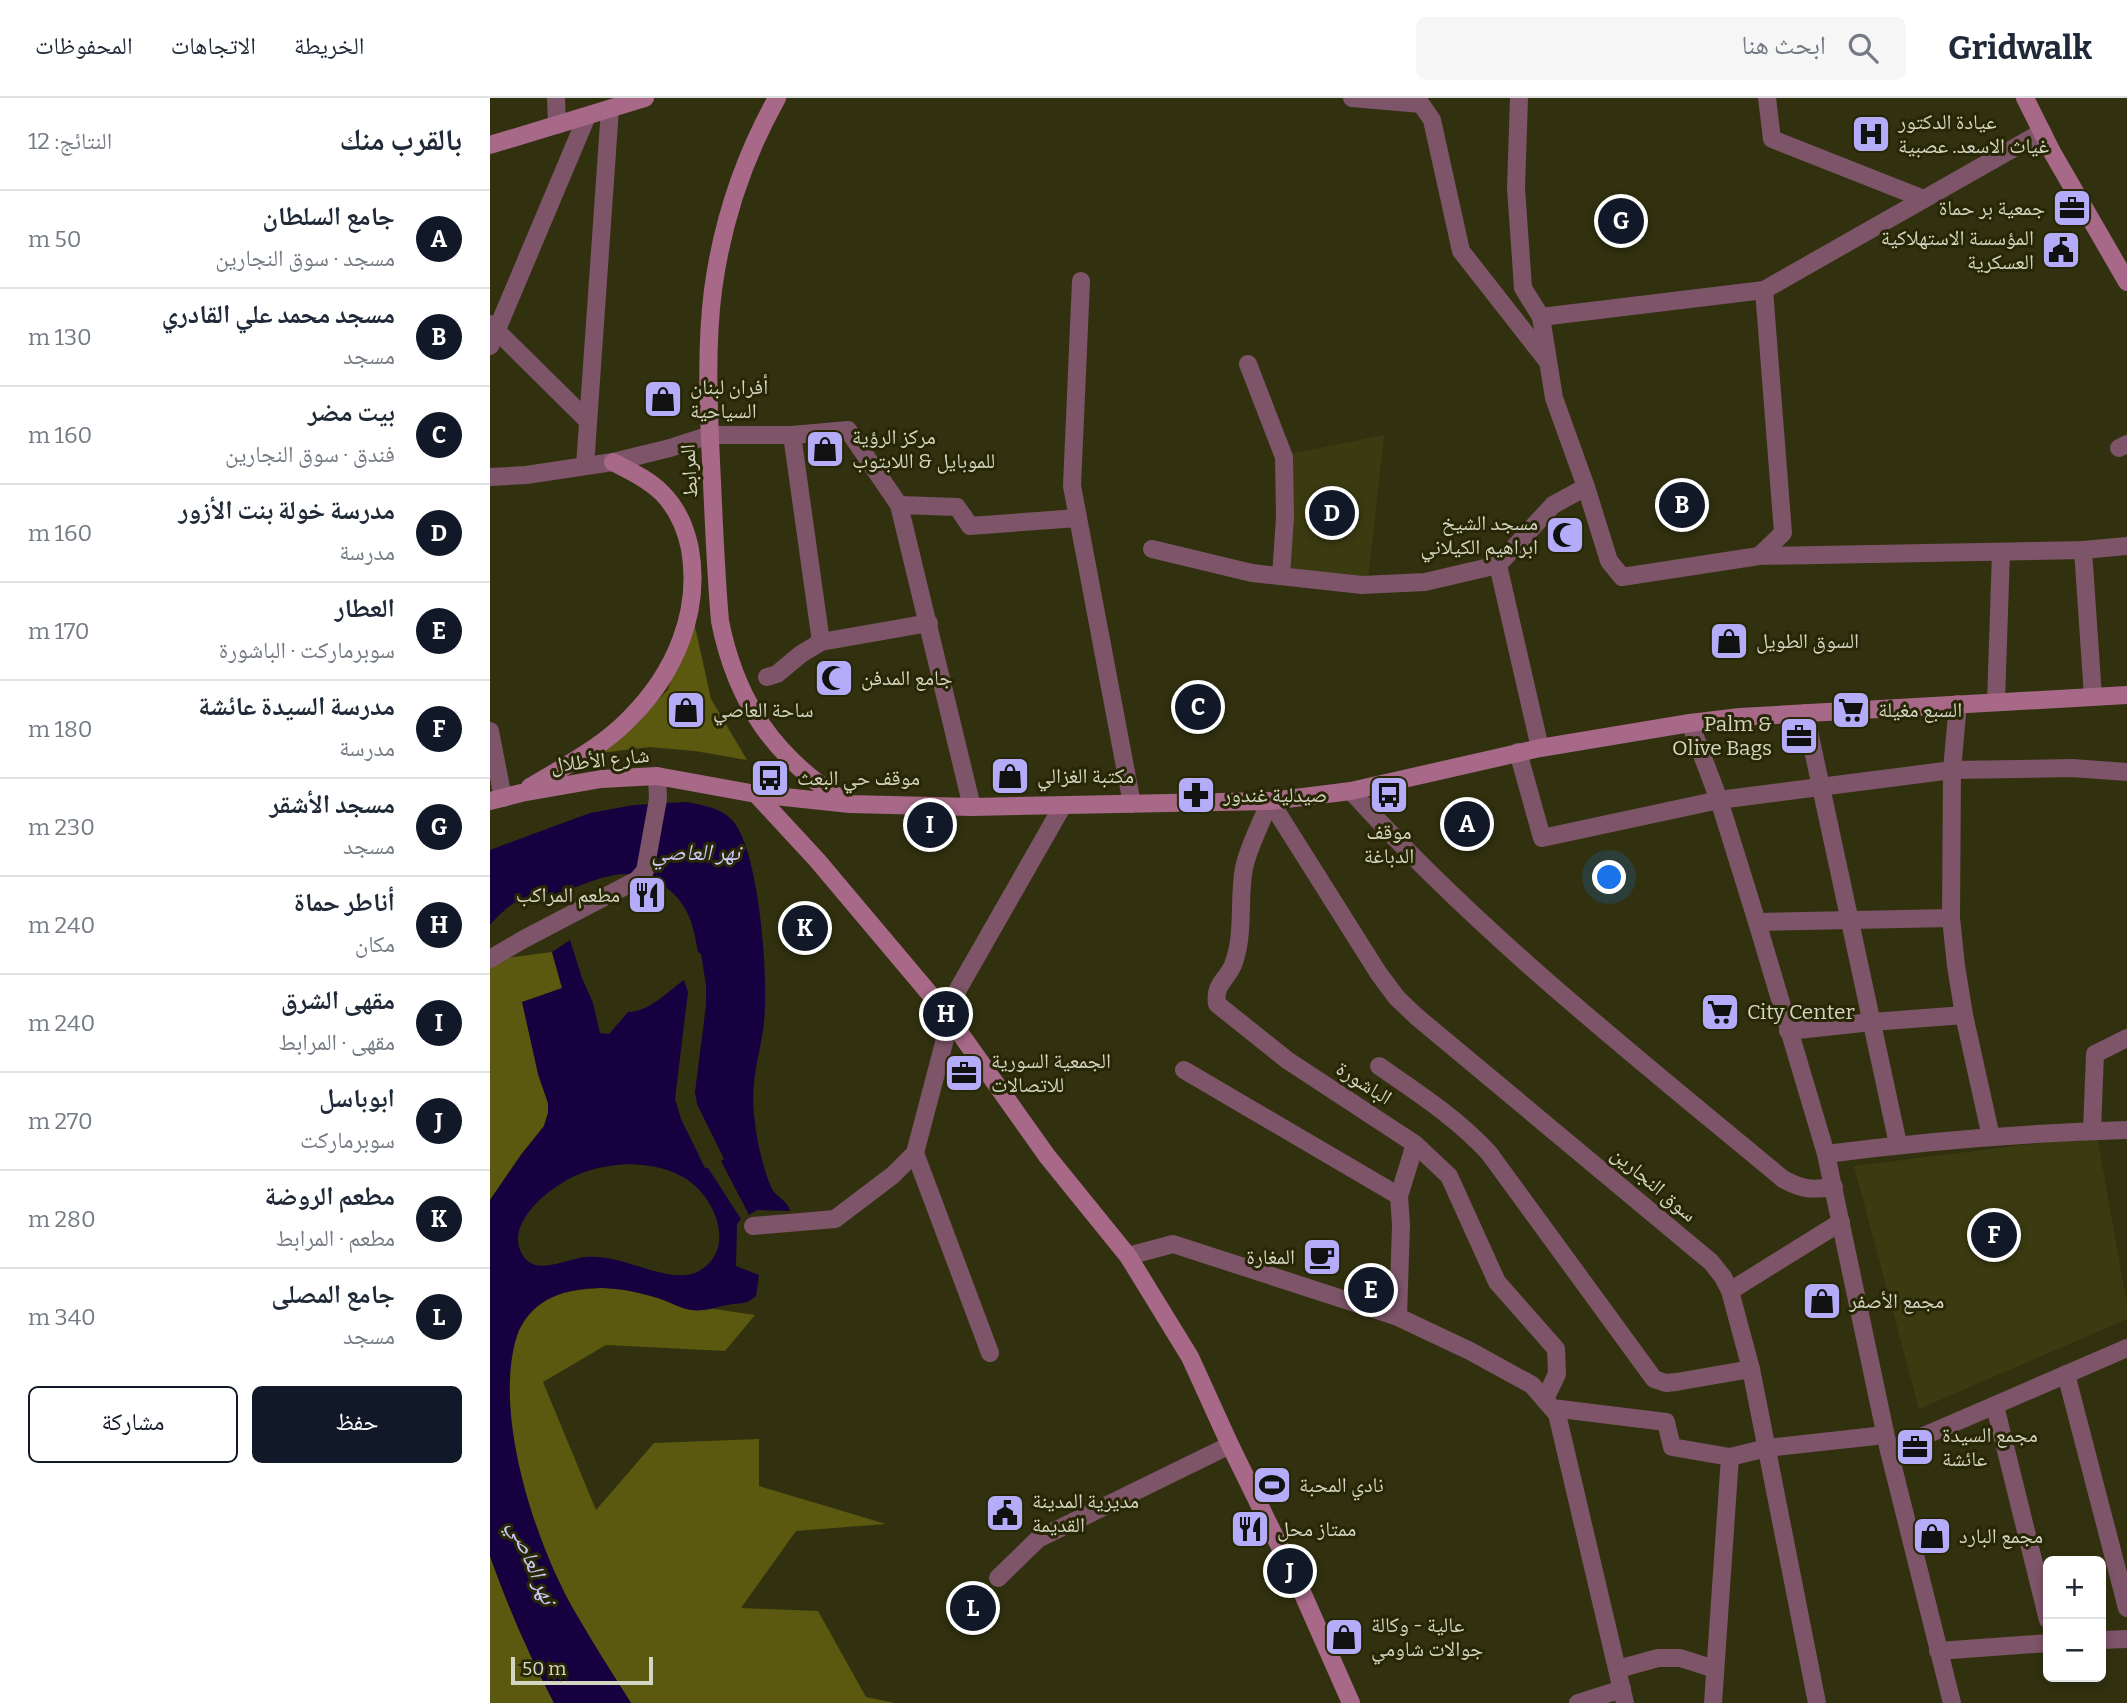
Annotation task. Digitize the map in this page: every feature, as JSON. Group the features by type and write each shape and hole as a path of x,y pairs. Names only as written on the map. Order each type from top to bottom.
{"main road":[{"path":"490,145 645,98"},
{"name":"المرابط","path":"777,98 742,173 720,250 713,290 709,435 720,621 735,677 763,728 781,751 817,783 850,804"},
{"path":"2028,99 2042,132 2125,273"},
{"path":"521,793 610,738 632,717 667,670 681,643 690,614 692,560 687,535 677,511 663,493 639,474 613,462"},
{"name":"شارع الأطلال","path":"496,800 601,779 657,776 756,794 850,804 1062,807 1270,801 1351,790 1518,752 1690,723 1805,713 2127,695"},
{"path":"756,794 817,860 947,1016 1047,1156 1128,1256 1190,1356 1302,1592 1351,1703"}],"street":[{"path":"556,98 557,125"},
{"path":"1519,98 1516,188 1523,288 1541,317 1554,398 1609,561 1622,577 1759,556 2083,550 2127,546"},
{"path":"1766,98 1772,139 1924,199"},
{"path":"1354,99 1420,104 1432,120 1461,251 1549,362"},
{"path":"585,466 610,109"},
{"path":"587,116 492,334 588,421"},
{"path":"1541,317 1764,290 2042,132"},
{"path":"1081,281 1072,486 1132,804"},
{"path":"1759,556 1783,533 1764,290"},
{"path":"1248,364 1284,457 1285,517 1281,576"},
{"path":"490,477 526,475 613,462 709,435 792,435 848,430 899,505 972,807"},
{"path":"792,435 821,642"},
{"path":"1152,549 1252,573 1362,585 1425,582 1498,565 1553,505 1586,487"},
{"path":"899,505 957,507 970,526 1078,518"},
{"path":"2083,550 2093,697"},
{"path":"1996,702 2001,552"},
{"path":"1498,565 1540,748"},
{"path":"768,677 777,674 821,642 929,624"},
{"path":"1958,704 1952,770 1951,918 1964,1015 1991,1137"},
{"path":"1805,713 1898,1144"},
{"path":"1690,723 1757,922 1826,1154 1887,1443 1952,1703"},
{"path":"490,731 496,800"},
{"path":"1518,752 1542,838 1718,800 1952,770 2072,768 2127,772"},
{"path":"490,959 637,880 645,871 658,799 657,776"},
{"path":"1351,790 1435,879 1550,985 1783,1179 1798,1188 1814,1190 1834,1187"},
{"name":"الباشورة","path":"1270,801 1244,866 1239,937 1233,966 1215,995 1217,1004 1287,1060 1415,1144 1449,1176 1497,1282 1556,1349 1557,1374 1548,1404"},
{"name":"سوق النجارين","path":"1270,801 1379,974 1398,998 1711,1262 1723,1277 1730,1291 1751,1369 1817,1703"},
{"path":"753,1226 835,1219 893,1175 915,1153 947,1016 1062,807"},
{"path":"1757,922 1951,918"},
{"path":"1788,1031 1964,1015"},
{"path":"2092,1131 2095,1054 2127,1038"},
{"path":"1379,1066 1447,1113 1489,1153 1654,1379 1665,1383 1676,1382 1751,1369"},
{"path":"1184,1070 1399,1196"},
{"path":"1826,1154 1898,1144 2127,1130"},
{"path":"1398,1317 1401,1225 1399,1196 1415,1144"},
{"path":"915,1153 990,1353"},
{"path":"1730,1291 1841,1222"},
{"path":"1128,1256 1173,1244 1398,1317 1470,1351 1532,1385 1557,1414 1623,1696 1578,1703"},
{"path":"1548,1404 1666,1422 1672,1447 1730,1457 1767,1448 1887,1443 1995,1406 2127,1348"},
{"path":"2066,1374 2127,1608"},
{"path":"1995,1406 2048,1619"},
{"path":"998,1578 1038,1539 1230,1445"},
{"path":"1713,1703 1730,1457"},
{"path":"2106,1640 2127,1639"},
{"path":"1938,1651 2043,1643"},
{"path":"1618,1669 1658,1658 1680,1658 1716,1669"}],"shaded area":[{"path":"1384,435 1368,580 1285,573 1291,454"},
{"path":"692,613 711,699 747,760 650,747 584,755 629,728 668,690"},
{"path":"552,952 562,988 538,1074 548,1103 548,1113 544,1126 490,1200 490,960"},
{"path":"2097,1136 2127,1304 2127,1319 1919,1409 1854,1166"},
{"path":"602,1288 629,1290 691,1310 714,1309 755,1315 725,1351 606,1345 543,1382 596,1510 654,1443 759,1439 759,1486 886,1524 796,1531 741,1608 818,1611 866,1697 895,1703 631,1703 575,1612 546,1554 519,1474 508,1415 510,1358 518,1333 528,1315 536,1306 551,1297"},
{"path":"490,1556 519,1631 554,1703 490,1703"}],"water":[{"name":"نهر العاصي","path":"685,802 711,807 728,816 742,837 750,861 761,921 765,984 763,1030 753,1091 755,1123 762,1161 771,1187 790,1211 757,1210 749,1215 721,1161 724,1159 697,1104 695,1092 706,985 701,954 698,952 688,915 669,889 650,878 620,874 552,895 519,900 490,925 490,850 590,813 634,805"},
{"path":"570,940 593,1003 600,1033 609,1034 628,1012 650,1005 684,980 688,992 675,1099 681,1119 705,1168 708,1168 741,1219 737,1224 736,1266 759,1275 756,1296 752,1299 700,1310 687,1309 654,1297 618,1289 591,1288 566,1292 534,1309 519,1330 511,1361 510,1397 513,1435 532,1513 560,1583 631,1703 554,1703 519,1631 490,1556 490,1200 544,1126 548,1113 548,1103 538,1074 522,1002 562,988 552,952","holes":["629,1164 656,1167 675,1173 703,1194 717,1221 719,1235 718,1249 711,1261 689,1275 666,1274 600,1257 583,1257 541,1266 527,1261 518,1241 520,1229 535,1204 571,1178 599,1168"]}],"place":[{"name":"عيادة الدكتور غياث الاسعد. عصبية","path":"1871,134"},
{"name":"جمعية بر حماة","path":"2072,208"},
{"name":"مسجد الأشقر","path":"1621,221"},
{"name":"المؤسسة الاستهلاكية العسكرية","path":"2061,250"},
{"name":"أفران لبنان السياحية","path":"663,399"},
{"name":"مركز الرؤية للموبايل & اللابتوب","path":"825,449"},
{"name":"مسجد محمد علي القادري","path":"1682,505"},
{"name":"مدرسة خولة بنت الأزور","path":"1332,513"},
{"name":"مسجد الشيخ ابراهيم الكيلاني","path":"1565,535"},
{"name":"السوق الطويل","path":"1729,641"},
{"name":"جامع المدفن","path":"834,678"},
{"name":"بيت مضر","path":"1198,707"},
{"name":"ساحة العاصي","path":"686,710"},
{"name":"السبع مغيلة","path":"1851,710"},
{"name":"Palm & Olive Bags","path":"1799,736"},
{"name":"مكتبة الغزالي","path":"1010,776"},
{"name":"موقف حي البعث","path":"770,778"},
{"name":"صيدلية غندور","path":"1196,795"},
{"name":"موقف الدباغة","path":"1389,795"},
{"name":"جامع السلطان","path":"1467,824"},
{"name":"مقهى الشرق","path":"930,825"},
{"name":"مطعم المراكب","path":"647,895"},
{"name":"مطعم الروضة","path":"805,928"},
{"name":"City Center","path":"1720,1012"},
{"name":"أناطر حماة","path":"946,1014"},
{"name":"الجمعية السورية للاتصالات","path":"964,1073"},
{"name":"مدرسة السيدة عائشة","path":"1994,1235"},
{"name":"المغارة","path":"1322,1257"},
{"name":"العطار","path":"1371,1290"},
{"name":"مجمع الأصفر","path":"1822,1301"},
{"name":"مجمع السيدة عائشة","path":"1915,1447"},
{"name":"نادي المحبة","path":"1272,1485"},
{"name":"مديرية المدينة القديمة","path":"1005,1513"},
{"name":"ممتاز محل","path":"1250,1529"},
{"name":"مجمع البارد","path":"1932,1536"},
{"name":"ابوباسل","path":"1290,1571"},
{"name":"جامع المصلى","path":"973,1608"},
{"name":"عالية - وكالة جوالات شاومي","path":"1344,1637"}]}
